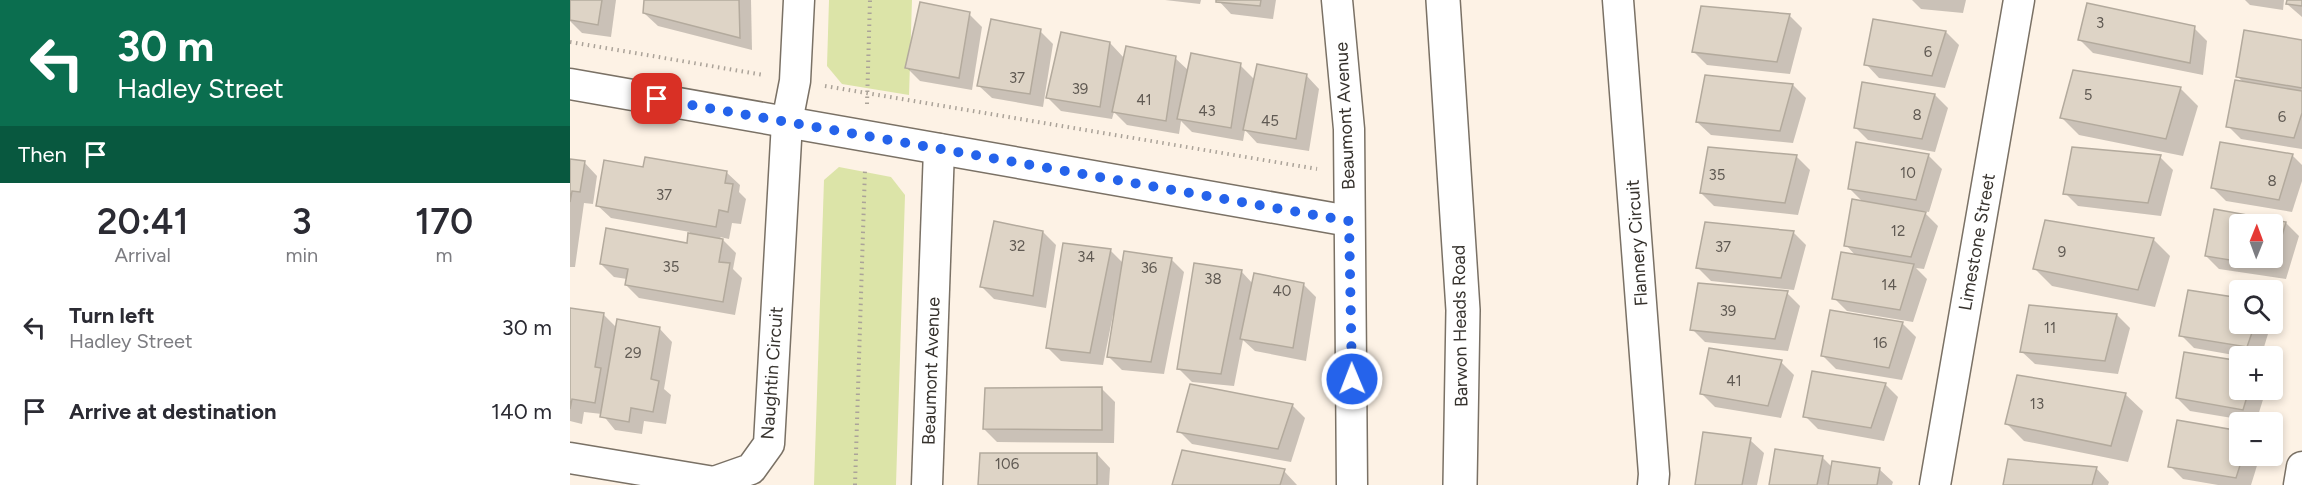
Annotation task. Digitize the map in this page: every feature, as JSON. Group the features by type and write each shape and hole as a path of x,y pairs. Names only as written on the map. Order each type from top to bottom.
{"main road":[{"name":"Barwon Heads Road","path":"1443,0 1463,310 1460,485"},
{"name":"Barwon Heads Road","path":"1453,0 1453,168"}],"street":[{"name":"Naughtin Circuit","path":"570,458 714,482 751,469 769,444 787,122 795,81 799,0"},
{"name":"Beaumont Avenue","path":"1337,0 1349,129 1352,485"},
{"name":"Flannery Circuit","path":"1618,0 1653,485"},
{"name":"Limestone Street","path":"1935,485 2019,0"},
{"path":"570,84 1349,221"},
{"name":"Beaumont Avenue","path":"927,485 939,149"},
{"path":"2299,485 2302,468"}],"path":[{"path":"855,485 870,0"},
{"path":"570,42 1317,169"}],"green space":[{"path":"829,0 912,0 909,95 842,84 827,66"},
{"path":"839,167 891,177 905,195 896,485 814,485 824,180"}],"building":[{"path":"570,0 602,0 598,25 570,20"},
{"path":"644,0 739,0 740,38 643,13"},
{"path":"1216,0 1261,0 1260,6 1216,2"},
{"path":"2287,0 2302,0 2302,6 2286,4"},
{"path":"920,2 970,12 959,78 905,68"},
{"path":"2087,3 2195,26 2190,63 2078,40"},
{"path":"1701,6 1790,14 1777,62 1692,52"},
{"path":"991,19 1041,29 1030,94 977,86"},
{"path":"1873,19 1946,31 1932,76 1864,65"},
{"path":"2244,30 2302,40 2302,88 2236,77"},
{"path":"1061,32 1110,42 1100,107 1046,98"},
{"path":"1126,46 1176,56 1166,121 1112,112"},
{"path":"1191,53 1241,63 1231,128 1177,119"},
{"path":"1257,64 1307,74 1296,139 1243,130"},
{"path":"2073,70 2181,87 2166,139 2060,118"},
{"path":"1705,75 1793,84 1780,131 1696,122"},
{"path":"2235,80 2302,91 2302,113 2294,138 2226,127"},
{"path":"1862,82 1935,94 1922,139 1854,128"},
{"path":"1856,142 1929,154 1916,200 1848,189"},
{"path":"2220,142 2293,154 2279,200 2211,188"},
{"path":"1708,147 1797,155 1785,203 1700,193"},
{"path":"2072,147 2161,155 2148,203 2063,194"},
{"path":"645,157 727,171 725,183 733,184 728,212 719,210 716,227 596,206 604,160 643,167"},
{"path":"570,159 585,161 580,192 572,191 570,202"},
{"path":"1852,199 1926,212 1911,257 1844,246"},
{"path":"2214,209 2242,214 2229,214 2229,260 2205,256"},
{"path":"2045,220 2154,238 2138,290 2033,269"},
{"path":"994,221 1043,231 1033,296 980,287"},
{"path":"1705,222 1794,231 1781,278 1696,268"},
{"path":"606,228 687,243 688,233 723,239 719,262 730,263 723,302 625,285 628,269 600,264"},
{"path":"1063,243 1111,249 1090,353 1046,348"},
{"path":"1124,251 1172,258 1151,362 1107,357"},
{"path":"1841,252 1914,264 1900,310 1832,299"},
{"path":"1194,263 1242,270 1221,374 1177,369"},
{"path":"1254,273 1304,283 1293,348 1240,339"},
{"path":"1698,283 1788,291 1775,339 1690,330"},
{"path":"2188,290 2229,296 2229,334 2252,334 2247,346 2179,336"},
{"path":"2029,305 2117,314 2105,361 2020,352"},
{"path":"570,308 604,313 595,367 601,368 595,403 572,399 570,409"},
{"path":"1830,310 1903,322 1889,368 1821,356"},
{"path":"617,319 660,327 651,379 659,381 653,412 631,408 629,422 600,417"},
{"path":"1709,348 1782,360 1768,406 1700,394"},
{"path":"2184,352 2229,359 2229,400 2246,400 2243,410 2176,398"},
{"path":"1812,371 1886,383 1871,428 1803,417"},
{"path":"2017,375 2126,393 2111,446 2005,424"},
{"path":"1190,384 1293,404 1278,449 1177,432"},
{"path":"1102,387 1102,430 983,429 985,388"},
{"path":"2177,420 2229,429 2229,466 2240,466 2236,478 2168,467"},
{"path":"1703,432 1751,438 1742,485 1695,485"},
{"path":"1775,449 1823,456 1817,485 1769,485"},
{"path":"1182,450 1285,469 1280,485 1172,485"},
{"path":"980,453 1097,453 1097,485 978,485"},
{"path":"2008,459 2097,467 2092,485 2003,485"},
{"path":"1832,461 1880,468 1877,485 1828,485"}],"route":[{"path":"657,99 1349,221 1352,379"}]}
